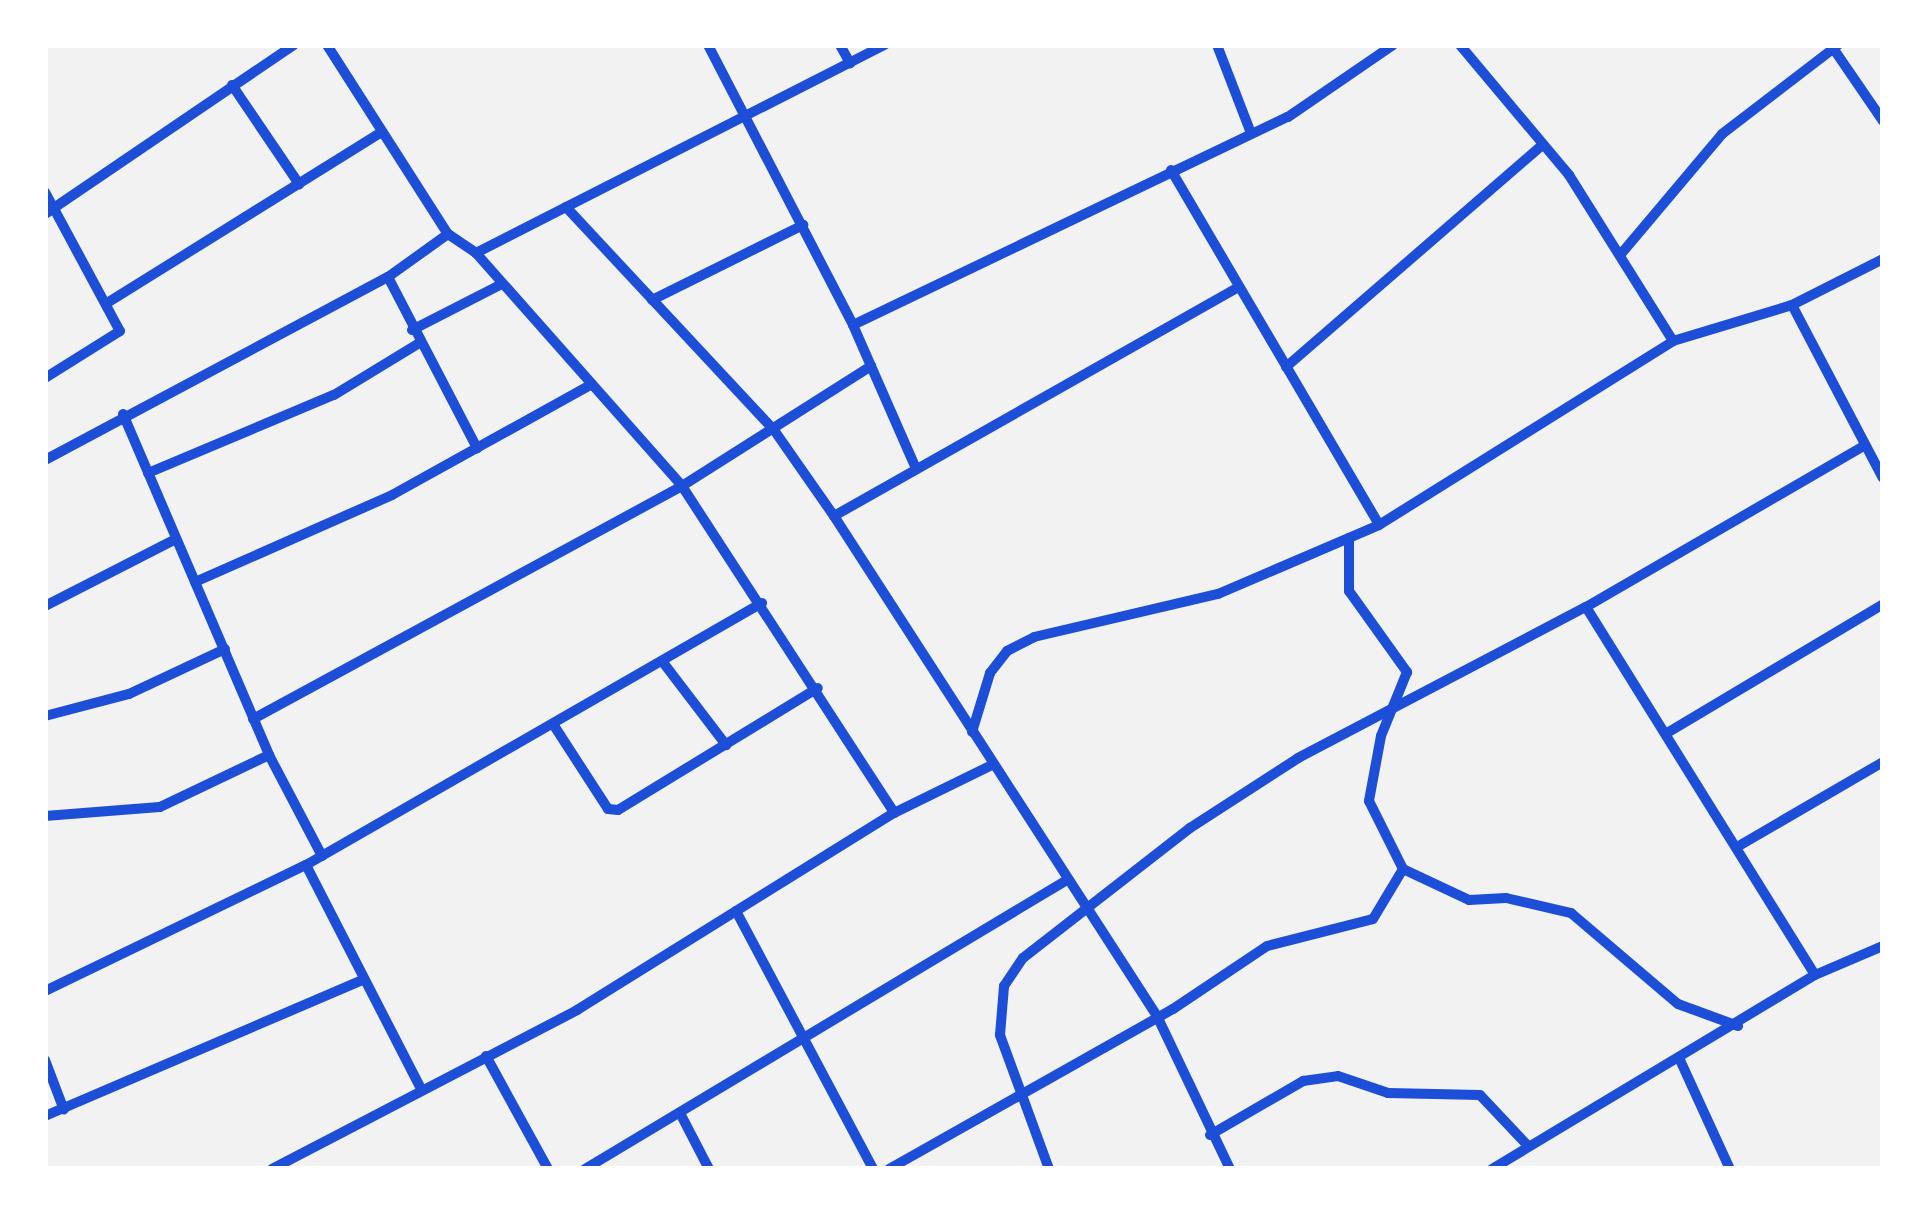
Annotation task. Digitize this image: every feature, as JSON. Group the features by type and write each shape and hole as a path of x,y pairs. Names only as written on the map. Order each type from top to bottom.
{"street":[{"path":"49,212 294,45"},
{"path":"327,45 448,233 476,253 682,486 818,688 894,813"},
{"path":"708,45 853,326 914,464"},
{"path":"840,45 850,63"},
{"path":"476,253 885,45"},
{"path":"1217,45 1251,133"},
{"path":"853,326 1251,133 1334,89 1393,45"},
{"path":"1465,47 1621,254 1673,341"},
{"path":"1621,254 1722,134 1835,47 1883,121"},
{"path":"232,85 299,184"},
{"path":"107,303 382,132"},
{"path":"1286,367 1541,146"},
{"path":"1171,170 1379,525"},
{"path":"45,192 49,212 107,303 119,334 45,378"},
{"path":"566,207 774,430 834,516 1157,1016 1230,1169"},
{"path":"652,300 803,225"},
{"path":"45,460 123,413 388,278 448,233"},
{"path":"972,732 990,673 1034,637 1174,608 1379,525 1673,341 1792,305 1883,259"},
{"path":"388,278 418,344 477,448"},
{"path":"412,330 500,285"},
{"path":"834,516 914,464 1239,287"},
{"path":"1792,305 1883,478"},
{"path":"148,473 334,394 418,344"},
{"path":"253,719 682,486 872,366"},
{"path":"195,582 477,448 589,386"},
{"path":"123,413 269,755 322,856"},
{"path":"1049,1169 1016,1092 1000,1035 1004,986 1023,958 1083,907 1220,807 1401,701 1586,608 1864,446"},
{"path":"1348,538 1349,591 1404,659 1401,701 1382,736 1369,801 1403,869 1469,900 1506,898 1571,913 1691,1013 1738,1026"},
{"path":"45,606 176,539"},
{"path":"45,991 306,865 762,603"},
{"path":"1666,734 1883,604"},
{"path":"1586,608 1815,975"},
{"path":"45,716 129,694 225,649"},
{"path":"662,662 726,745"},
{"path":"554,724 608,809 632,804 818,688"},
{"path":"45,816 160,807 269,755"},
{"path":"1737,847 1883,762"},
{"path":"272,1169 420,1087 487,1056 894,813 992,764"},
{"path":"306,865 420,1087"},
{"path":"889,1169 1016,1092 1157,1016 1267,946 1373,919 1403,869"},
{"path":"585,1169 806,1043 1067,880"},
{"path":"736,910 873,1169"},
{"path":"1492,1169 1738,1026 1815,975 1883,946"},
{"path":"45,1116 362,980"},
{"path":"487,1056 548,1169"},
{"path":"45,1060 64,1110"},
{"path":"1680,1060 1730,1169"},
{"path":"1210,1135 1303,1081 1338,1076 1388,1093 1480,1095 1528,1146"},
{"path":"681,1115 709,1169"}]}
